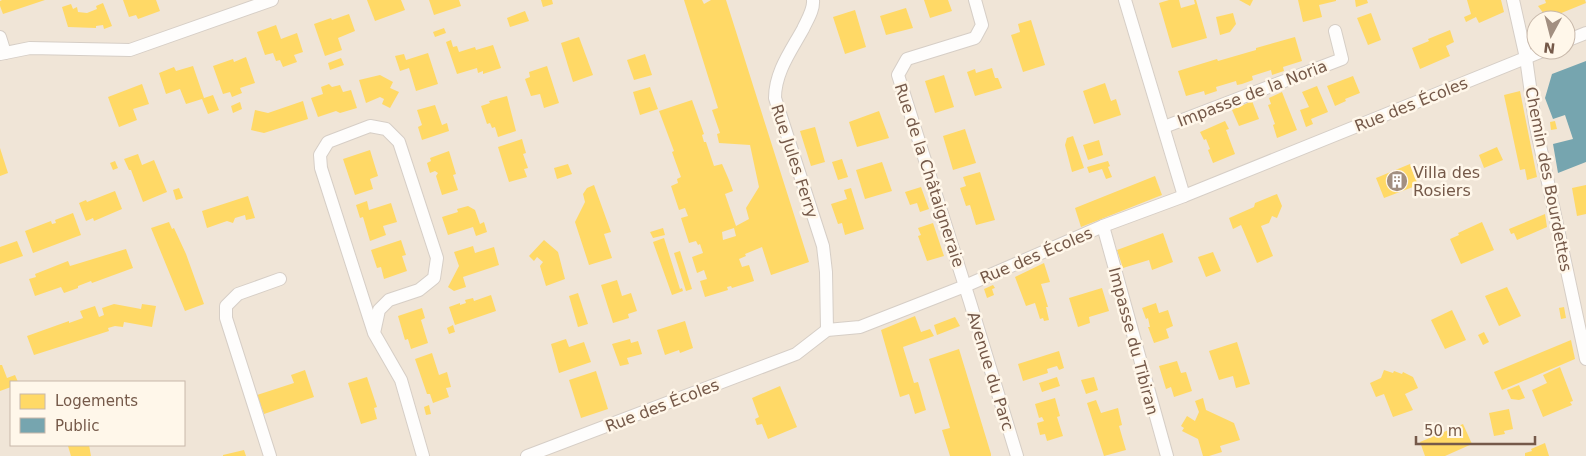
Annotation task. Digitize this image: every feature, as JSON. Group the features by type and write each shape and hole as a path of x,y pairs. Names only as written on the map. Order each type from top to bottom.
{"street":[{"path":"0,37 2,54 30,48 130,50 272,0"},
{"name":"Rue Jules Ferry","path":"814,0 810,15 779,74 775,86 775,98 823,246 826,272 827,330"},
{"name":"Rue de la Châtaigneraie","path":"965,286 898,75 907,59 975,38 982,25 975,0"},
{"path":"1125,0 1184,196"},
{"name":"Chemin des Bourdettes","path":"1513,0 1526,58"},
{"name":"Impasse de la Noria","path":"1164,127 1342,59 1335,31"},
{"name":"Rue des Écoles","path":"527,456 796,354 827,330 860,327 965,286 1103,226 1184,196 1526,58"},
{"name":"Chemin des Bourdettes","path":"1526,60 1535,122 1586,359"},
{"path":"374,333 379,310 389,300 418,290 434,278 437,258 399,142 386,129 370,126 328,142 320,155 321,168 374,333 401,380 423,456"},
{"name":"Impasse du Tibiran","path":"1103,226 1167,456"},
{"path":"270,456 226,318 226,306 238,294 280,279"},
{"name":"Avenue du Parc","path":"965,286 1017,456"}],"shaded area":[{"path":"0,0 1586,0 1586,456 0,456"}],"building: Logements":[{"path":"45,0 3,14 0,6 0,1"},
{"path":"123,0 156,0 160,11 138,19 136,15 129,17"},
{"path":"367,0 401,0 405,10 375,21"},
{"path":"429,0 459,0 461,6 434,15"},
{"path":"541,0 552,0 553,4 543,7"},
{"path":"684,0 702,0 704,4 711,0 726,0 809,262 771,275 762,247 745,254 746,256 739,259 742,267 749,265 754,281 732,288 731,286 727,287 728,290 705,297 700,281 707,279 704,270 697,273 692,257 703,253 700,244 698,245 696,241 689,243 681,218 688,216 685,208 679,210 671,186 678,183 677,179 681,177 672,152 674,151 659,111 692,100 704,134 702,135 704,142 706,142 714,166 722,164 733,191 725,194 736,226 749,219 746,208 759,187 750,145 719,143 717,134 720,133 712,110 718,108","holes":["734,228 736,236 723,240 722,232"]},
{"path":"924,0 948,0 952,11 930,18"},
{"path":"1179,0 1181,8 1195,4 1194,0 1196,0 1207,38 1172,48 1159,3"},
{"path":"1239,0 1253,0 1250,6"},
{"path":"1298,0 1336,1 1319,5 1322,17 1303,22"},
{"path":"1355,0 1367,0 1368,3 1356,7"},
{"path":"1467,0 1501,0 1504,12 1479,23 1476,17 1466,22 1464,17 1471,14"},
{"path":"1545,0 1585,0 1586,3 1569,10 1541,10 1538,6 1546,3"},
{"path":"103,3 112,26 104,29 103,25 96,26 96,28 68,27 62,7 71,4 73,9 77,7 78,12 87,13 97,9 96,6"},
{"path":"906,8 913,28 886,35 880,16"},
{"path":"855,10 866,47 845,54 833,17"},
{"path":"525,11 529,21 510,27 507,18"},
{"path":"1233,13 1236,24 1230,32 1220,35 1216,17"},
{"path":"1371,13 1381,40 1368,45 1357,18"},
{"path":"349,14 355,31 338,38 342,50 325,56 314,24"},
{"path":"1031,20 1045,65 1023,72 1011,35 1020,32 1018,24"},
{"path":"276,25 281,39 297,33 303,52 294,55 297,62 283,67 280,60 276,61 273,53 265,55 257,32"},
{"path":"444,28 446,33 435,37 433,32"},
{"path":"1450,30 1454,42 1446,46 1450,56 1420,69 1412,48"},
{"path":"579,37 593,75 573,82 561,43"},
{"path":"1295,37 1302,61 1283,67 1284,71 1272,75 1271,70 1252,76 1253,80 1242,84 1237,85 1236,81 1216,87 1217,91 1205,95 1204,91 1186,96 1178,71 1256,50 1256,48"},
{"path":"451,40 453,47 457,46 459,52 475,47 476,50 493,45 501,68 483,74 483,71 478,73 477,68 457,74 446,42"},
{"path":"428,53 438,84 416,91 409,68 400,71 395,56 404,54 406,60"},
{"path":"645,54 652,75 634,80 627,60"},
{"path":"246,57 255,83 240,88 242,93 232,97 230,92 223,94 213,66 233,59 234,62"},
{"path":"341,58 344,65 330,70 328,63"},
{"path":"193,66 204,98 213,95 219,110 208,114 202,99 186,104 180,89 166,94 159,73 174,67 176,71"},
{"path":"547,66 559,103 544,108 540,94 531,96 525,79 530,77 529,72"},
{"path":"992,68 995,78 998,78 1002,88 975,96 967,72 975,69 976,73"},
{"path":"380,75 393,82 390,88 399,92 390,108 382,104 384,99 380,97 366,103 359,80"},
{"path":"944,75 954,107 935,113 925,81"},
{"path":"1353,76 1360,93 1345,99 1346,101 1335,106 1327,86"},
{"path":"1105,83 1111,101 1116,99 1121,115 1094,124 1083,91"},
{"path":"142,84 149,104 133,109 137,120 119,127 108,97"},
{"path":"329,84 332,87 340,85 343,92 351,90 357,108 340,113 336,111 318,117 311,98 323,94 321,87"},
{"path":"1317,86 1328,112 1311,119 1313,124 1306,127 1300,110 1309,107 1302,92"},
{"path":"650,87 658,109 640,115 633,92"},
{"path":"1520,91 1537,177 1527,180 1525,169 1520,170 1504,95"},
{"path":"1282,92 1297,130 1277,138 1273,125 1275,124 1268,105 1271,104 1269,98"},
{"path":"507,96 516,131 498,137 495,127 492,128 490,123 487,124 481,106 490,103 489,101"},
{"path":"303,101 308,119 264,133 251,130 255,110 268,113"},
{"path":"1252,101 1259,119 1239,126 1232,110"},
{"path":"240,102 242,109 233,113 231,106"},
{"path":"435,105 442,125 447,123 449,131 422,140 418,127 422,125 417,110"},
{"path":"879,111 889,138 857,147 849,122"},
{"path":"1225,121 1229,129 1226,130 1235,154 1213,163 1206,139 1204,140 1200,132"},
{"path":"1555,121 1557,129 1551,130 1550,122"},
{"path":"815,127 825,162 811,166 800,131"},
{"path":"965,129 976,163 953,170 943,136"},
{"path":"1073,136 1084,168 1072,172 1065,145 1067,138"},
{"path":"522,139 526,153 523,154 528,168 524,169 527,177 509,182 498,147"},
{"path":"1099,140 1103,155 1088,160 1083,145"},
{"path":"1497,147 1503,160 1484,168 1479,155"},
{"path":"0,148 8,173 0,176"},
{"path":"370,150 378,176 370,179 373,189 355,195 343,159"},
{"path":"449,151 456,174 453,175 458,190 442,195 436,176 438,173 435,171 430,173 427,163 431,161 430,158"},
{"path":"138,154 142,165 154,160 167,192 143,202 131,170 129,170 124,159"},
{"path":"842,159 848,177 838,180 832,162"},
{"path":"115,161 118,168 113,170 110,163"},
{"path":"1108,161 1112,177 1106,179 1102,169 1089,173 1087,167"},
{"path":"882,162 892,191 865,199 856,170"},
{"path":"568,164 572,174 557,179 554,168"},
{"name":"Villa des Rosiers","path":"1410,164 1418,185 1384,198 1376,178"},
{"path":"980,172 995,220 976,225 970,205 966,206 960,188 966,186 963,177"},
{"path":"1155,176 1162,195 1081,227 1075,208"},
{"path":"594,185 611,232 604,234 612,258 589,265 575,222 585,202 583,194 587,188"},
{"path":"1586,185 1586,214 1577,216 1572,188"},
{"path":"921,187 929,209 920,212 917,203 910,205 905,192"},
{"path":"179,188 183,198 176,200 173,190"},
{"path":"851,188 864,229 845,235 842,223 838,224 831,204 847,199 844,190"},
{"path":"115,191 122,209 94,221 93,218 86,221 79,203 86,200 87,202"},
{"path":"1277,194 1282,206 1277,218 1272,216 1269,223 1261,226 1273,256 1257,263 1241,225 1233,229 1229,218 1254,207 1255,203"},
{"path":"248,196 255,218 246,220 245,215 235,218 233,223 227,221 207,228 202,211"},
{"path":"367,201 369,210 391,203 397,222 383,226 386,235 370,241 363,217 360,218 356,205"},
{"path":"468,206 475,210 480,224 484,222 487,232 476,236 473,227 448,235 442,217 458,212 457,209"},
{"path":"73,213 81,235 33,253 25,231 51,221 52,224 56,223 55,220"},
{"path":"1545,214 1547,227 1517,240 1514,233 1511,234 1509,229"},
{"path":"169,222 172,229 174,228 186,254 204,304 185,311 151,228"},
{"path":"1482,222 1494,250 1461,264 1450,239 1459,235 1458,233"},
{"path":"933,223 944,256 927,261 918,236 921,235 918,228"},
{"path":"663,228 665,235 653,238 650,232"},
{"path":"1163,233 1173,262 1152,270 1149,260 1123,268 1117,250"},
{"path":"664,238 680,289 682,288 683,291 672,295 653,242"},
{"path":"401,240 406,255 402,256 407,271 384,279 381,267 377,268 371,250"},
{"path":"544,240 558,252 565,279 546,286 540,266 543,262 537,257 534,261 529,256"},
{"path":"17,241 23,256 0,264 0,247"},
{"path":"473,246 475,253 494,247 499,265 463,277 466,287 454,291 448,287 459,266 454,252"},
{"path":"126,249 133,268 92,283 91,281 64,293 61,287 35,296 29,279 36,277 35,274 68,261 70,266"},
{"path":"680,251 692,289 686,291 674,253"},
{"path":"1213,252 1221,271 1206,277 1198,257"},
{"path":"1044,263 1050,282 1041,284 1048,307 1046,307 1049,320 1044,321 1043,318 1040,319 1035,303 1026,306 1015,277"},
{"path":"617,280 622,296 631,293 637,311 628,314 629,318 613,323 601,285"},
{"path":"993,285 995,288 992,289 994,295 987,298 984,289"},
{"path":"1507,287 1521,316 1499,326 1485,296"},
{"path":"1102,288 1109,311 1089,317 1090,323 1078,327 1069,298"},
{"path":"578,293 588,324 578,327 569,296"},
{"path":"491,295 496,311 455,325 449,307 466,303 465,300 473,298 474,301"},
{"path":"1156,303 1159,313 1168,310 1173,326 1166,329 1169,338 1154,343 1148,327 1150,327 1148,318 1146,319 1142,308"},
{"path":"114,304 141,309 142,304 156,306 152,327 124,322 123,327 115,326 108,328 109,331 34,355 27,336 83,318 80,311 95,306 99,317 104,315 102,308"},
{"path":"1564,307 1566,318 1561,319 1559,308"},
{"path":"422,308 425,318 421,320 428,343 411,349 408,339 405,340 398,316"},
{"path":"1452,310 1466,340 1445,349 1431,320"},
{"path":"915,316 921,332 930,329 934,336 903,347 914,383 918,382 926,410 915,414 909,394 900,397 881,330"},
{"path":"955,317 960,326 937,335 934,325"},
{"path":"685,321 693,348 680,353 679,350 665,355 657,330"},
{"path":"453,325 455,332 449,334 447,328"},
{"path":"1484,332 1489,342 1483,345 1478,335"},
{"path":"566,339 569,347 584,342 591,362 559,373 551,344"},
{"path":"630,339 631,343 638,341 642,354 627,358 629,364 620,366 612,344"},
{"path":"1571,340 1575,359 1502,390 1494,372"},
{"path":"1237,342 1250,384 1236,388 1233,376 1219,380 1209,351"},
{"path":"959,349 991,456 950,456 942,430 950,428 929,359"},
{"path":"1059,351 1064,368 1059,370 1057,366 1047,369 1048,373 1023,381 1018,364"},
{"path":"432,353 439,375 447,372 451,387 446,388 449,397 433,403 430,394 427,394 415,359"},
{"path":"1177,361 1181,373 1186,372 1192,391 1174,397 1171,387 1166,389 1159,366"},
{"path":"0,365 2,365 7,378 15,375 18,381 10,381 10,387 0,391"},
{"path":"1560,367 1573,401 1570,402 1572,405 1543,417 1532,390 1547,383 1543,375"},
{"path":"305,370 314,397 264,414 257,395 294,383 291,375"},
{"path":"1384,370 1402,374 1403,372 1413,377 1418,388 1405,394 1413,410 1393,417 1384,394 1376,397 1370,383 1381,378"},
{"path":"596,371 608,409 581,418 569,380"},
{"path":"367,377 377,407 374,408 377,419 361,424 348,383"},
{"path":"1057,377 1060,386 1042,392 1039,383"},
{"path":"1094,377 1098,390 1086,394 1081,380"},
{"path":"1519,385 1525,398 1519,400 1511,399 1507,390"},
{"path":"780,386 797,427 768,439 762,424 757,425 755,419 759,417 752,398"},
{"path":"1055,398 1060,416 1057,417 1063,436 1047,441 1045,434 1040,435 1037,423 1044,421 1042,417 1039,418 1035,404"},
{"path":"1203,398 1206,410 1234,423 1240,440 1220,446 1222,452 1209,456 1203,456 1198,439 1182,431 1184,428 1181,426 1187,416 1195,421 1199,412 1195,401"},
{"path":"1096,400 1101,413 1118,408 1122,425 1119,426 1126,450 1104,456 1087,403"},
{"path":"429,405 431,414 426,415 424,407"},
{"path":"1509,409 1513,429 1504,431 1505,434 1494,436 1489,413"},
{"path":"1463,424 1472,444 1445,456 1425,456 1420,442"},
{"path":"1545,443 1549,456 1525,456 1525,453 1532,451 1531,449"},
{"path":"68,446 89,446 91,456 71,456"},
{"path":"244,450 246,456 223,456 223,455"}],"building: Public":[{"path":"1586,61 1586,162 1558,173 1553,144 1573,139 1565,115 1553,119 1545,98 1552,74"}],"place":[{"name":"Villa des Rosiers","path":"1397,181"}]}
